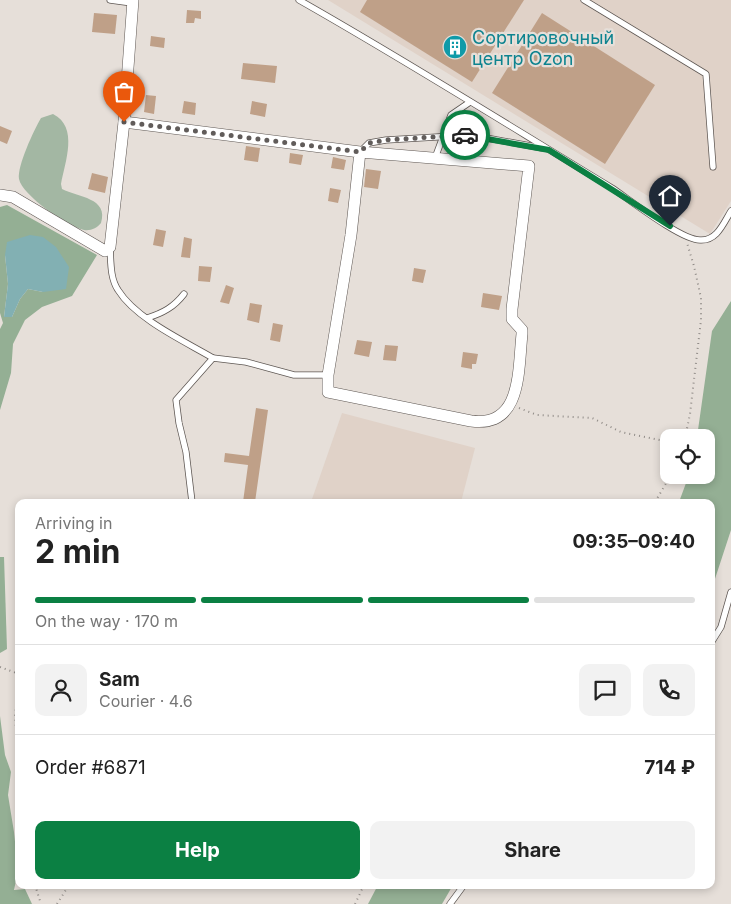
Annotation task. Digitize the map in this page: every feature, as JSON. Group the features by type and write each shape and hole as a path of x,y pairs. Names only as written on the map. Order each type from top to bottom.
{"street":[{"path":"0,195 13,197 105,251 110,247 124,122 132,2"},
{"path":"124,122 360,152 529,166 512,310 512,319 522,330 518,372 511,405 506,413 494,420 471,421 328,392 328,375 351,235 360,152"}],"lane":[{"path":"110,0 132,2"},
{"path":"299,0 367,39 549,150 684,235 697,240 709,240 717,234 731,212"},
{"path":"584,0 706,74 713,167"},
{"path":"435,158 451,115 470,102"},
{"path":"360,152 369,143 386,140 470,135 549,150"},
{"path":"110,247 112,276 118,290 130,304 147,318 213,358 246,362 294,375 328,375"},
{"path":"147,318 162,313 176,304 184,294"},
{"path":"192,499 186,452 176,400 213,358"},
{"path":"715,637 721,627 731,592"},
{"path":"450,904 461,889"}],"path":[{"path":"684,235 694,266 701,298 701,320 687,429"},
{"path":"511,405 537,415 592,418 621,432 660,440"},
{"path":"657,499 666,484"},
{"path":"0,667 15,673"},
{"path":"36,889 41,904"},
{"path":"57,904 66,889"},
{"path":"355,904 362,889"}],"shaded area":[{"path":"328,0 731,0 731,201 710,234"},
{"path":"342,413 475,448 462,499 312,499"}],"green space":[{"path":"53,114 66,127 68,136 67,156 61,184 62,189 90,200 101,208 101,223 91,230 77,228 57,217 28,193 19,179 23,157 30,139 41,118"},
{"path":"7,205 97,255 72,296 42,307 25,320 13,344 11,373 0,410 0,329 3,323 0,313 0,207","holes":["5,255 43,292 28,289 20,299 12,317 4,317 8,284"]},
{"path":"731,301 731,530 715,579 715,499 680,499 686,484 715,484 715,429 698,429 712,331"},
{"path":"0,557 4,557 7,649 0,653"},
{"path":"0,716 5,755 11,772 8,795 15,842 14,890 25,889 32,904 0,904"},
{"path":"376,889 451,889 442,904 368,904"}],"water":[{"path":"30,235 43,237 56,247 69,267 66,289 43,292 28,289 20,299 12,317 4,317 8,284 5,255 7,242"}],"building":[{"name":"Сортировочный центр Ozon","path":"367,0 524,0 472,82 360,12"},
{"path":"187,10 201,11 201,19 195,18 194,23 186,23"},
{"path":"94,13 117,15 115,34 92,32"},
{"path":"542,13 655,85 605,164 492,93"},
{"path":"151,36 165,38 164,48 150,46"},
{"path":"243,63 277,66 275,83 241,79"},
{"path":"146,95 156,96 154,114 144,112"},
{"path":"184,101 196,103 195,115 182,113"},
{"path":"252,101 267,104 265,117 250,114"},
{"path":"0,126 12,131 7,144 0,141"},
{"path":"246,146 260,148 258,162 244,160"},
{"path":"290,153 303,155 301,165 289,163"},
{"path":"333,157 346,160 344,170 331,168"},
{"path":"366,169 381,171 378,189 364,187"},
{"path":"92,173 108,177 105,193 88,189"},
{"path":"330,188 341,190 338,203 328,201"},
{"path":"156,229 166,231 163,247 153,245"},
{"path":"184,237 192,239 190,258 181,257"},
{"path":"199,266 212,267 210,282 198,281"},
{"path":"414,268 426,270 423,283 412,281"},
{"path":"226,285 234,288 229,304 220,302"},
{"path":"483,293 502,296 499,310 481,307"},
{"path":"250,303 262,305 259,323 247,320"},
{"path":"273,323 283,325 280,342 270,340"},
{"path":"357,340 372,342 369,357 354,354"},
{"path":"385,345 398,346 396,361 383,360"},
{"path":"463,352 478,354 476,364 472,364 472,369 461,367"},
{"path":"256,408 268,410 255,499 243,499 248,465 224,462 225,453 249,456"}],"way so far":[{"path":"124,122 360,152 369,143 386,140 465,135"}],"place":[{"name":"Сортировочный центр Ozon","path":"455,47"}],"route":[{"path":"465,135 536,146 549,150 670,226"}]}
